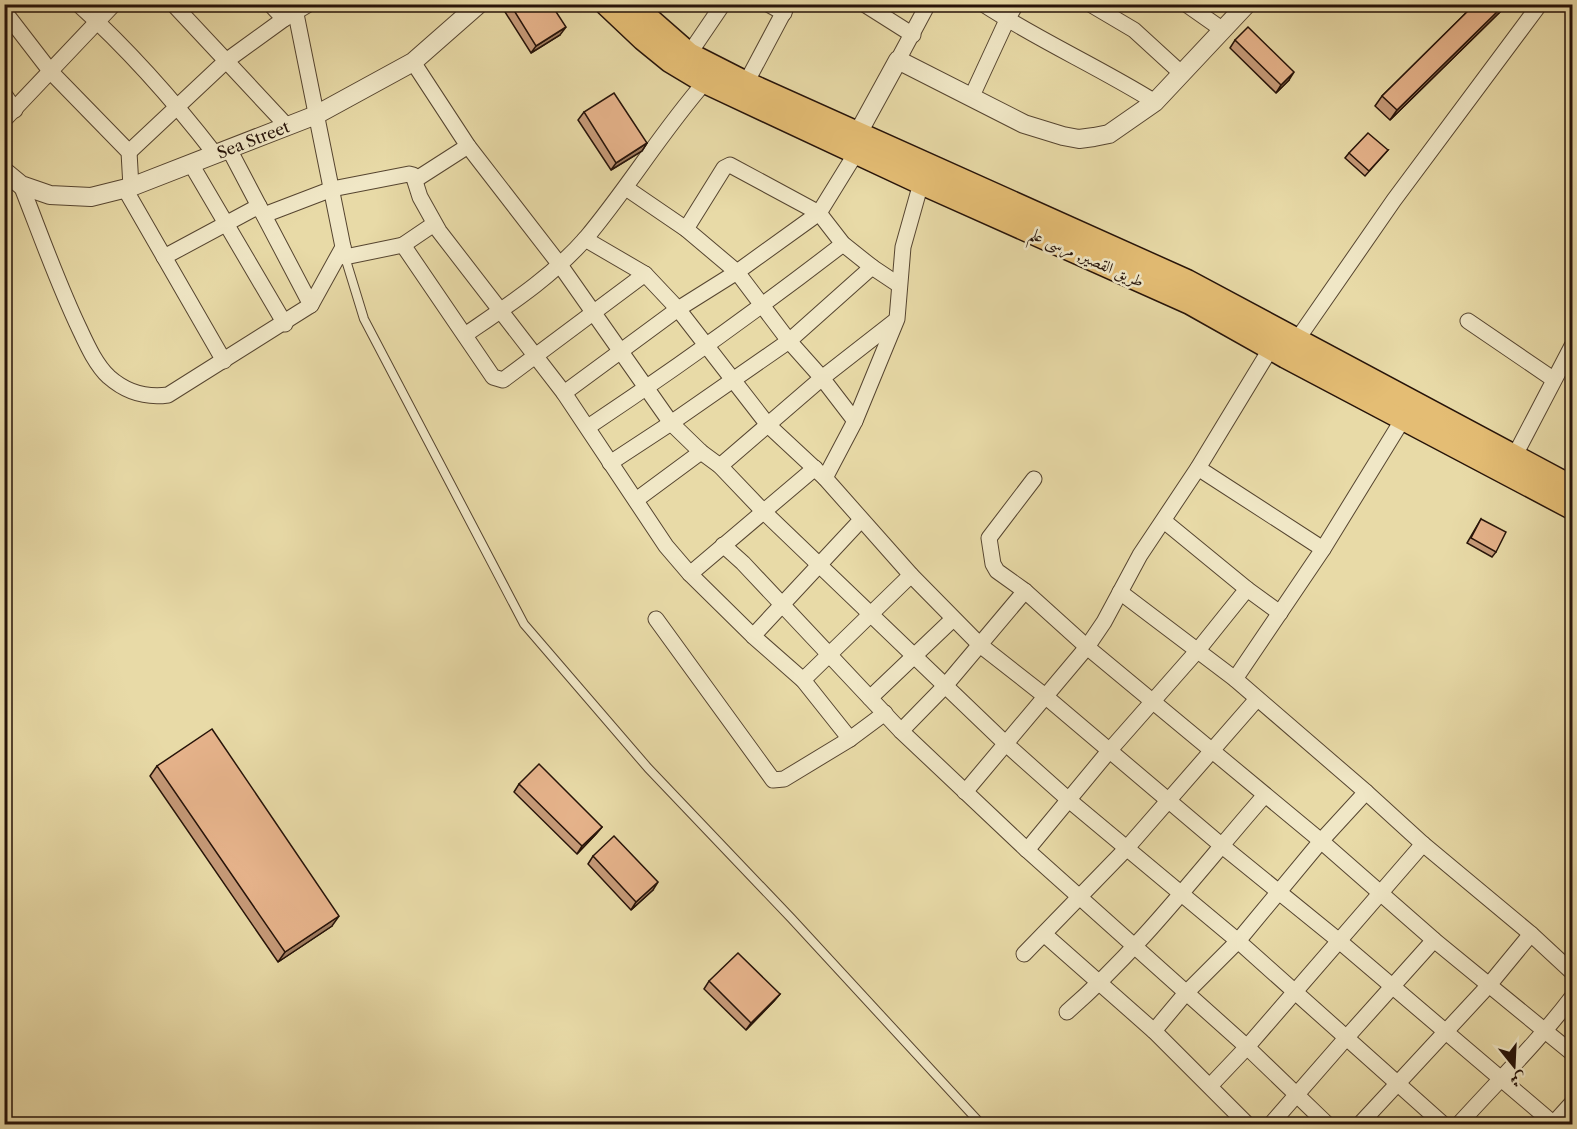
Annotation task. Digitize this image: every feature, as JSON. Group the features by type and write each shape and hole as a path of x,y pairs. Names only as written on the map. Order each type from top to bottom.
{"main road":[{"name":"طريق القصير, مرسى علم","path":"606,4 670,61 705,82 1187,281 1285,348 1403,419 1572,508"},
{"name":"طريق القصير, مرسى علم","path":"632,4 689,54 857,143 921,183 1190,303 1514,456 1572,488"}],"street":[{"path":"78,4 222,152 262,211 311,305"},
{"path":"10,115 114,4"},
{"path":"173,4 287,126"},
{"path":"270,4 296,10"},
{"name":"Sea Street","path":"4,171 21,184 50,195 91,197 128,188 316,115 413,62 479,4"},
{"path":"689,54 723,4"},
{"path":"746,83 786,9 768,4"},
{"path":"864,4 913,35"},
{"path":"564,393 678,309 737,272 819,213 928,4"},
{"path":"983,4 1007,20 1114,76 1155,102"},
{"path":"971,98 1016,4"},
{"path":"1186,4 1223,30"},
{"path":"898,60 1024,124 1079,139 1109,134 1155,102 1247,4"},
{"path":"965,792 1087,647 1104,622 1140,555 1198,468 1540,4"},
{"path":"1091,5 1134,30 1181,73"},
{"path":"4,10 51,72 129,152"},
{"path":"224,361 164,257 128,188 129,152 226,61 296,10"},
{"path":"21,184 64,296 89,348 108,376 140,395 153,397 168,395 285,324 311,305 344,252 296,10"},
{"path":"413,62 468,146 560,265 671,423 701,452 720,466 763,511 1006,744 1126,849 1238,941 1443,1125"},
{"path":"465,335 560,265 585,239 705,82"},
{"path":"4,94 10,115"},
{"path":"415,180 468,146"},
{"path":"191,164 285,324"},
{"path":"686,229 724,168 730,165 819,213 843,244 899,285"},
{"path":"164,257 226,225 262,211 332,189 413,175 420,197 434,224 564,393 666,546 690,574 753,636 803,680 850,739"},
{"path":"690,574 763,511 820,473 855,421 897,319 903,247 921,183"},
{"path":"626,188 686,229 737,272 789,341 822,378 855,421"},
{"path":"344,252 403,245 434,224"},
{"path":"585,239 645,274 678,309 768,425 820,473 911,575 980,645 1045,696 1109,752 1338,940 1553,1124 1572,1102"},
{"path":"588,427 764,305 843,244"},
{"path":"403,245 493,377 500,381 645,274"},
{"path":"610,463 789,341 872,267"},
{"path":"720,466 822,378 897,319"},
{"path":"1468,321 1553,379"},
{"path":"1514,456 1572,346"},
{"path":"1234,679 1323,549 1403,419"},
{"path":"636,500 701,452"},
{"path":"1198,468 1323,549"},
{"path":"1034,479 989,538 993,564 997,571 1025,591 1087,647 1321,842 1434,940 1572,1053"},
{"path":"753,636 861,520"},
{"path":"1164,521 1280,613"},
{"path":"723,545 743,563 901,731 1027,850 1185,994 1247,1047 1327,1125"},
{"path":"803,680 911,575"},
{"path":"1027,850 1198,650 1247,589"},
{"path":"901,731 945,686 1025,591"},
{"path":"1120,592 1234,679 1423,844 1531,934 1572,972"},
{"path":"656,619 773,780 783,779 850,739 885,713"},
{"path":"870,698 953,620"},
{"path":"1024,954 1126,849 1257,699"},
{"path":"1154,1031 1185,994 1238,941 1366,792"},
{"path":"1067,1012 1101,982 1135,946 1265,795"},
{"path":"1210,1086 1247,1047 1423,844"},
{"path":"1044,934 1154,1031 1247,1125"},
{"path":"1360,1125 1397,1082 1490,985 1531,934"},
{"path":"1271,1125 1434,940"},
{"path":"1459,1125 1546,1032 1572,997"}],"lane":[{"path":"344,252 364,319 524,624 648,768 791,918 981,1125"}],"building":[{"path":"510,4 551,4 566,27 536,46"},
{"path":"1475,4 1505,4 1397,110 1382,96"},
{"path":"1248,27 1294,72 1281,85 1235,40"},
{"path":"614,93 647,143 616,163 584,112"},
{"path":"1368,133 1388,150 1369,171 1349,153"},
{"path":"1481,519 1506,532 1496,552 1471,538"},
{"path":"212,729 339,916 285,952 157,766"},
{"path":"539,764 602,827 582,846 519,784"},
{"path":"614,836 658,882 636,902 593,856"},
{"path":"738,953 780,994 751,1023 709,981"}]}
